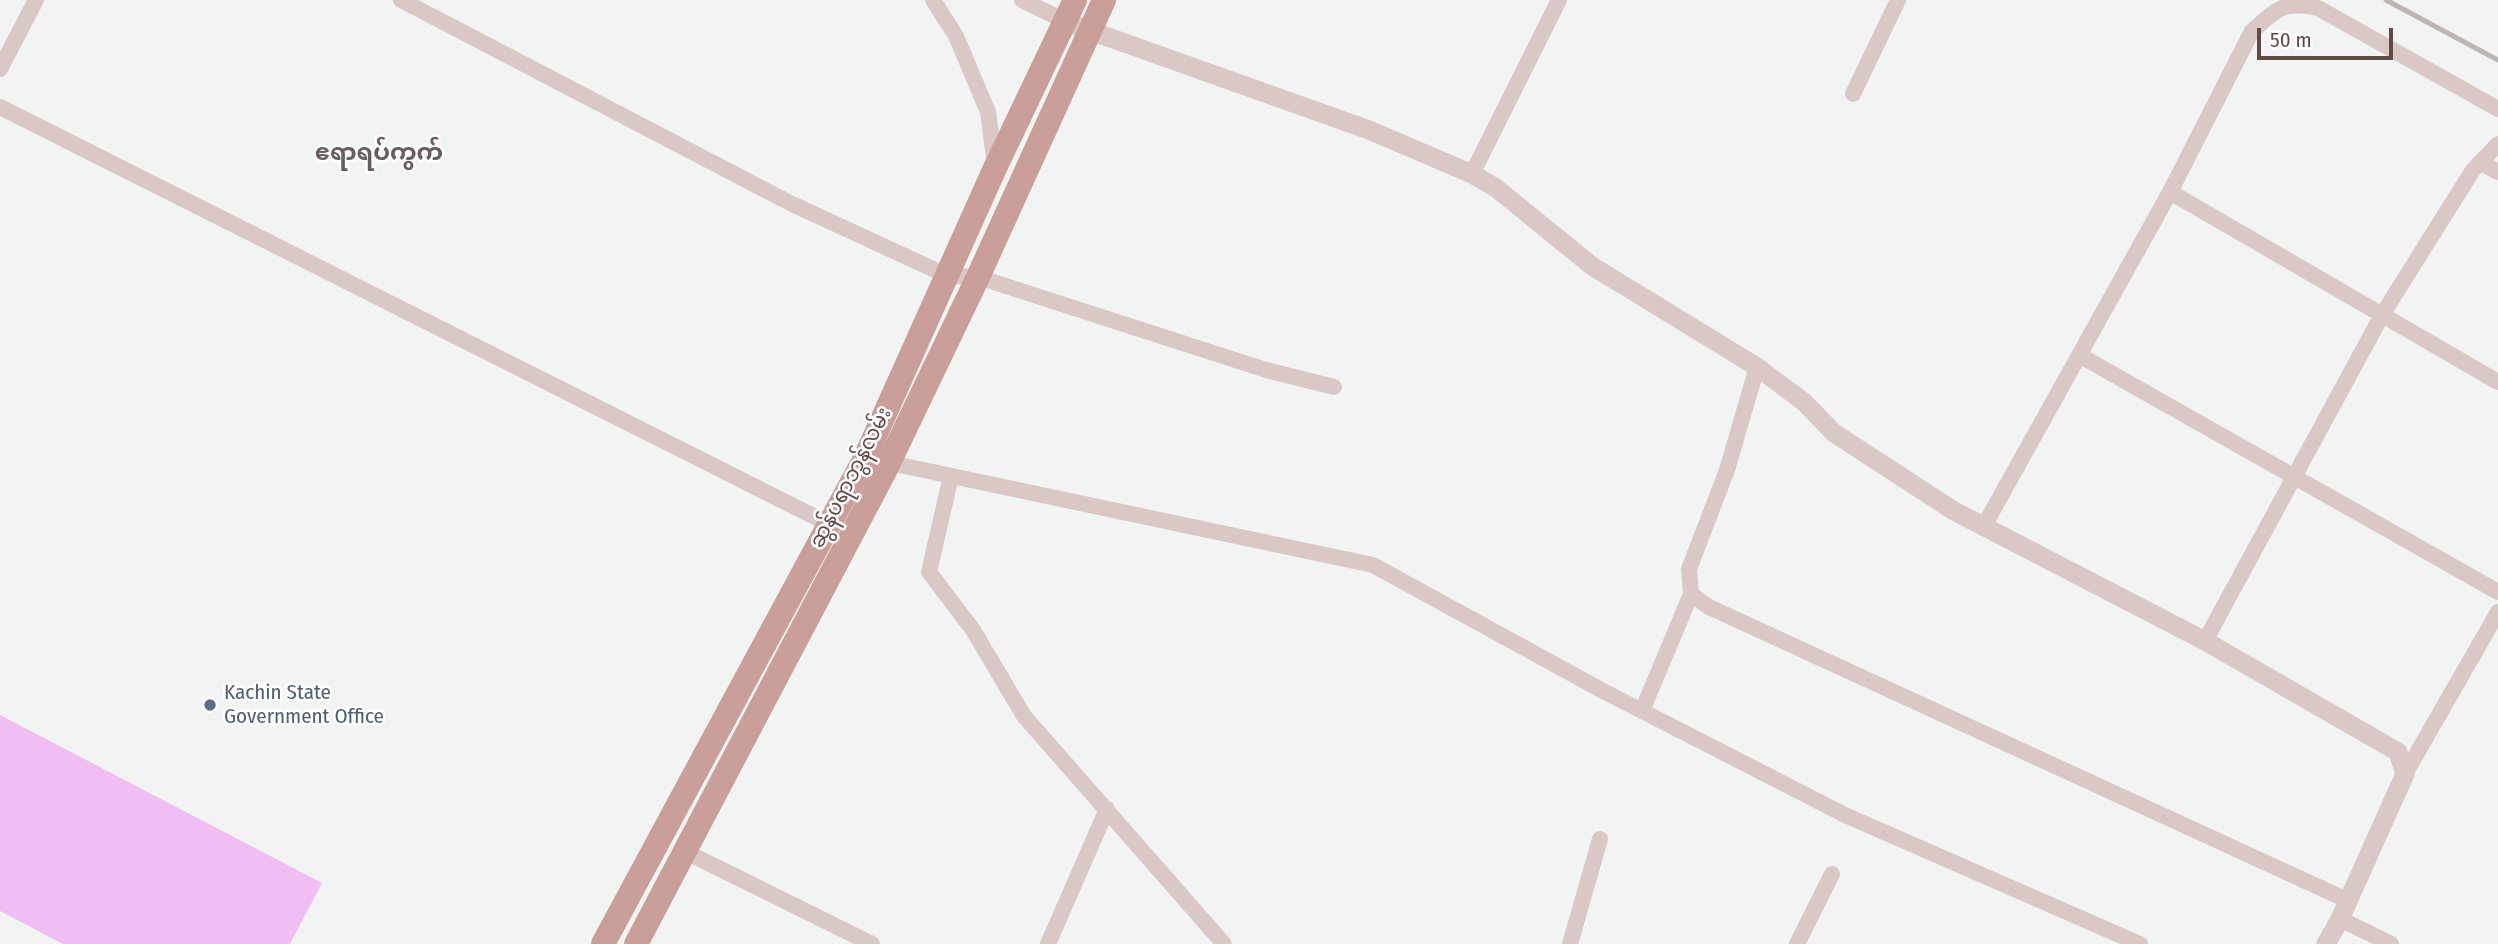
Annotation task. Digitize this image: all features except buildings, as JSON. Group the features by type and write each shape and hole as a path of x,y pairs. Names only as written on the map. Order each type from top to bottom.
{"highway":[{"name":"ဆွန်ပရာဘွန်လမ်း","path":"636,944 877,461 978,277 1104,0"},
{"name":"ဆွန်ပရာဘွန်လမ်း","path":"603,944 829,524 877,461 948,276 995,168 1070,11"}],"street":[{"path":"0,69 36,0"},
{"path":"401,0 789,203 948,276 978,277 1266,370 1334,387"},
{"path":"933,0 956,36 988,112 995,168"},
{"path":"1022,0 1070,11 1089,31 1369,130 1472,174 1496,188 1592,266 1757,367 1804,402 1834,433 1954,511 2205,641 2398,752 2405,774"},
{"path":"1472,174 1559,0"},
{"path":"1853,93 1898,0"},
{"path":"1984,526 2170,192 2252,31 2273,13 2293,3 2318,8 2498,109"},
{"path":"0,107 829,524"},
{"path":"2205,641 2382,315 2473,170 2498,144"},
{"path":"2480,162 2498,172"},
{"path":"2170,192 2498,382"},
{"path":"2079,355 2498,592"},
{"path":"1642,711 1691,594 1689,569 1727,470 1757,367"},
{"path":"877,461 1373,565 1642,711 1845,814 2140,944"},
{"path":"951,476 929,572 973,630 1024,716 1224,944"},
{"path":"1691,594 1709,607 2349,901"},
{"path":"2326,944 2349,901 2405,774 2498,612"},
{"path":"1048,944 1107,809"},
{"path":"1570,944 1600,839"},
{"path":"684,851 872,944"},
{"path":"1797,944 1832,874"},
{"path":"2340,919 2391,944"}],"shaded area":[{"path":"0,715 322,883 290,944 63,944 0,911"}],"railway":[{"path":"2386,0 2498,60"}],"place":[{"name":"Kachin State Government Office","path":"210,705"}],"district":[{"name":"ဧရာရပ်ကွက်","path":"379,153"}]}
